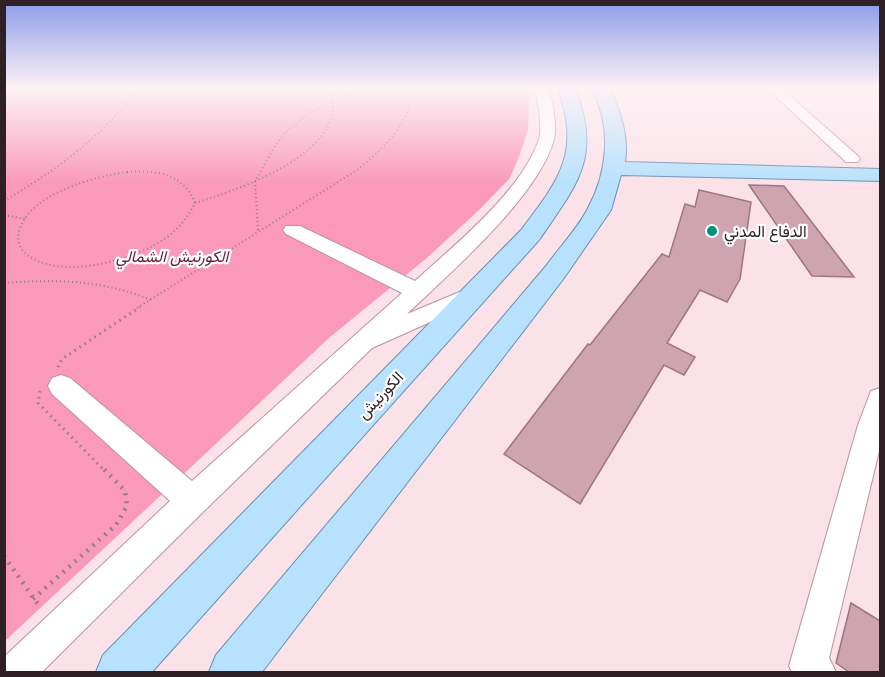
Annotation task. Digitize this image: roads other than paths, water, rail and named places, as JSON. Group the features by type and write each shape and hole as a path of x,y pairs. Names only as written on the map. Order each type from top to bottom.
{"main road":[{"name":"الكورنيش","path":"120,672 530,235 566,186 580,135 576,121"},
{"path":"232,672 555,272 599,210 615,159 611,121"},
{"path":"615,159 880,160"},
{"path":"615,159 880,175"}],"street":[{"path":"16,672 192,501 415,290 472,240 526,181 547,138 546,121"},
{"path":"809,121 852,159"},
{"path":"293,230 415,290"},
{"path":"358,345 474,294"},
{"path":"53,382 192,501"},
{"path":"817,672 808,666 878,418"}],"place":[{"name":"الدفاع المدني","path":"712,231"}],"park label":[{"name":"الكورنيش الشمالي","path":"172,256"}]}
